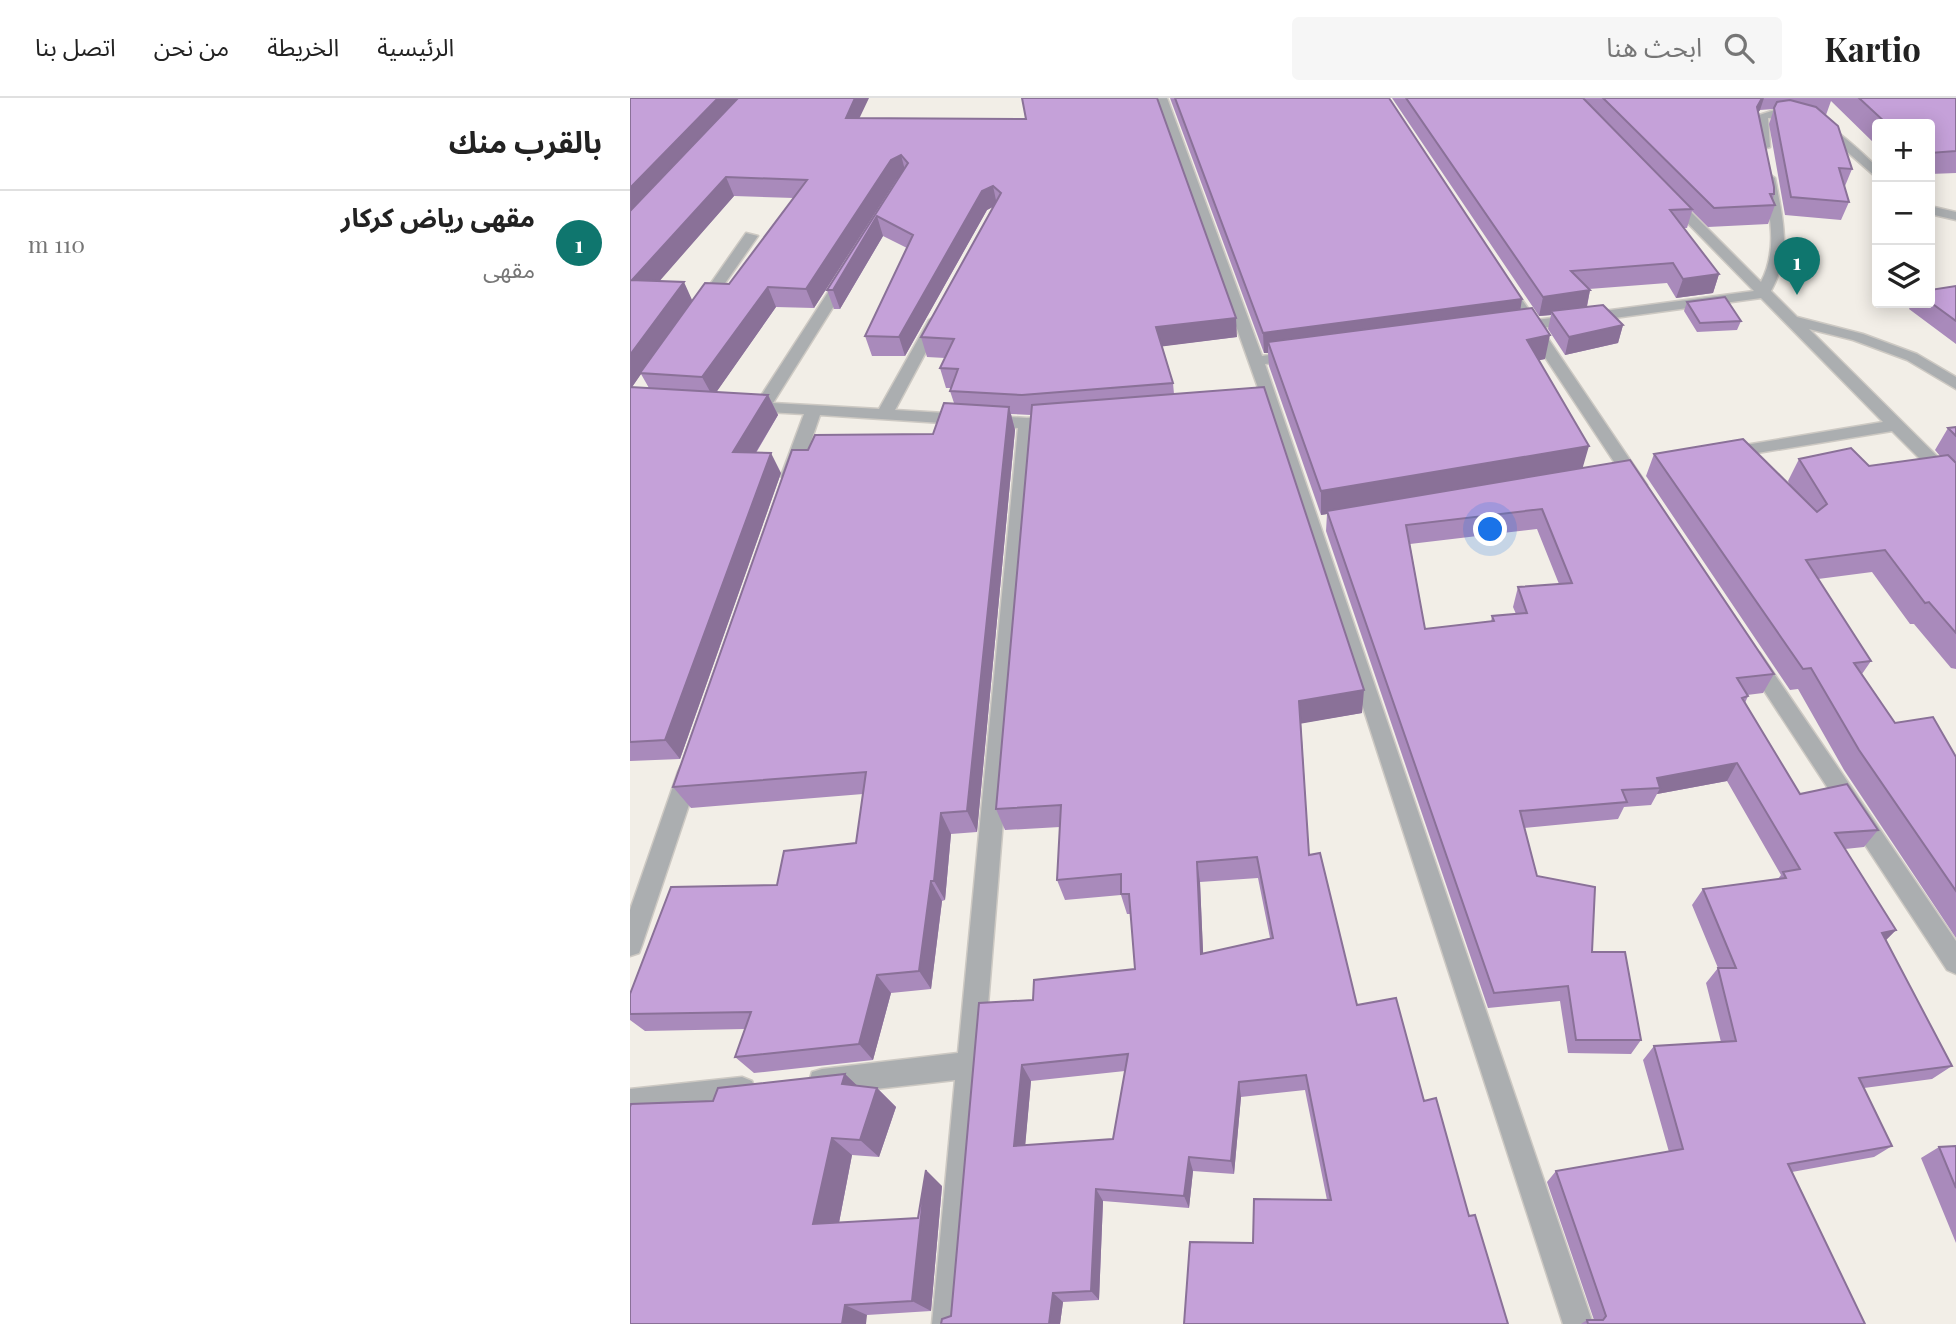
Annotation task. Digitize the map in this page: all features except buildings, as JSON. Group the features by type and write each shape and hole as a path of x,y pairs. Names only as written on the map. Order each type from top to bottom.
{"street":[{"path":"1161,98 1318,524 1578,1324"},
{"path":"1762,294 1777,267 1780,241 1759,120 1766,113 1785,104 1824,121 1872,169"},
{"path":"1657,186 1762,294 1794,320 1956,485"},
{"path":"1935,211 1956,216"},
{"path":"690,323 751,236"},
{"path":"762,407 855,260"},
{"path":"1494,268 1651,504"},
{"path":"1503,328 1762,294"},
{"path":"884,415 943,307"},
{"path":"1794,320 1857,337 1912,357 1956,384"},
{"path":"1256,361 1311,354"},
{"path":"1231,407 1272,403"},
{"path":"724,405 1027,423 1068,420"},
{"path":"782,502 813,411"},
{"path":"947,1324 1027,423"},
{"path":"1708,456 1896,425"},
{"path":"1742,641 1956,962"},
{"path":"630,945 697,750"},
{"path":"793,1085 970,1065"},
{"path":"630,1103 766,1088"}],"place":[{"name":"مقهى رياض كركار","path":"1797,295"}]}
